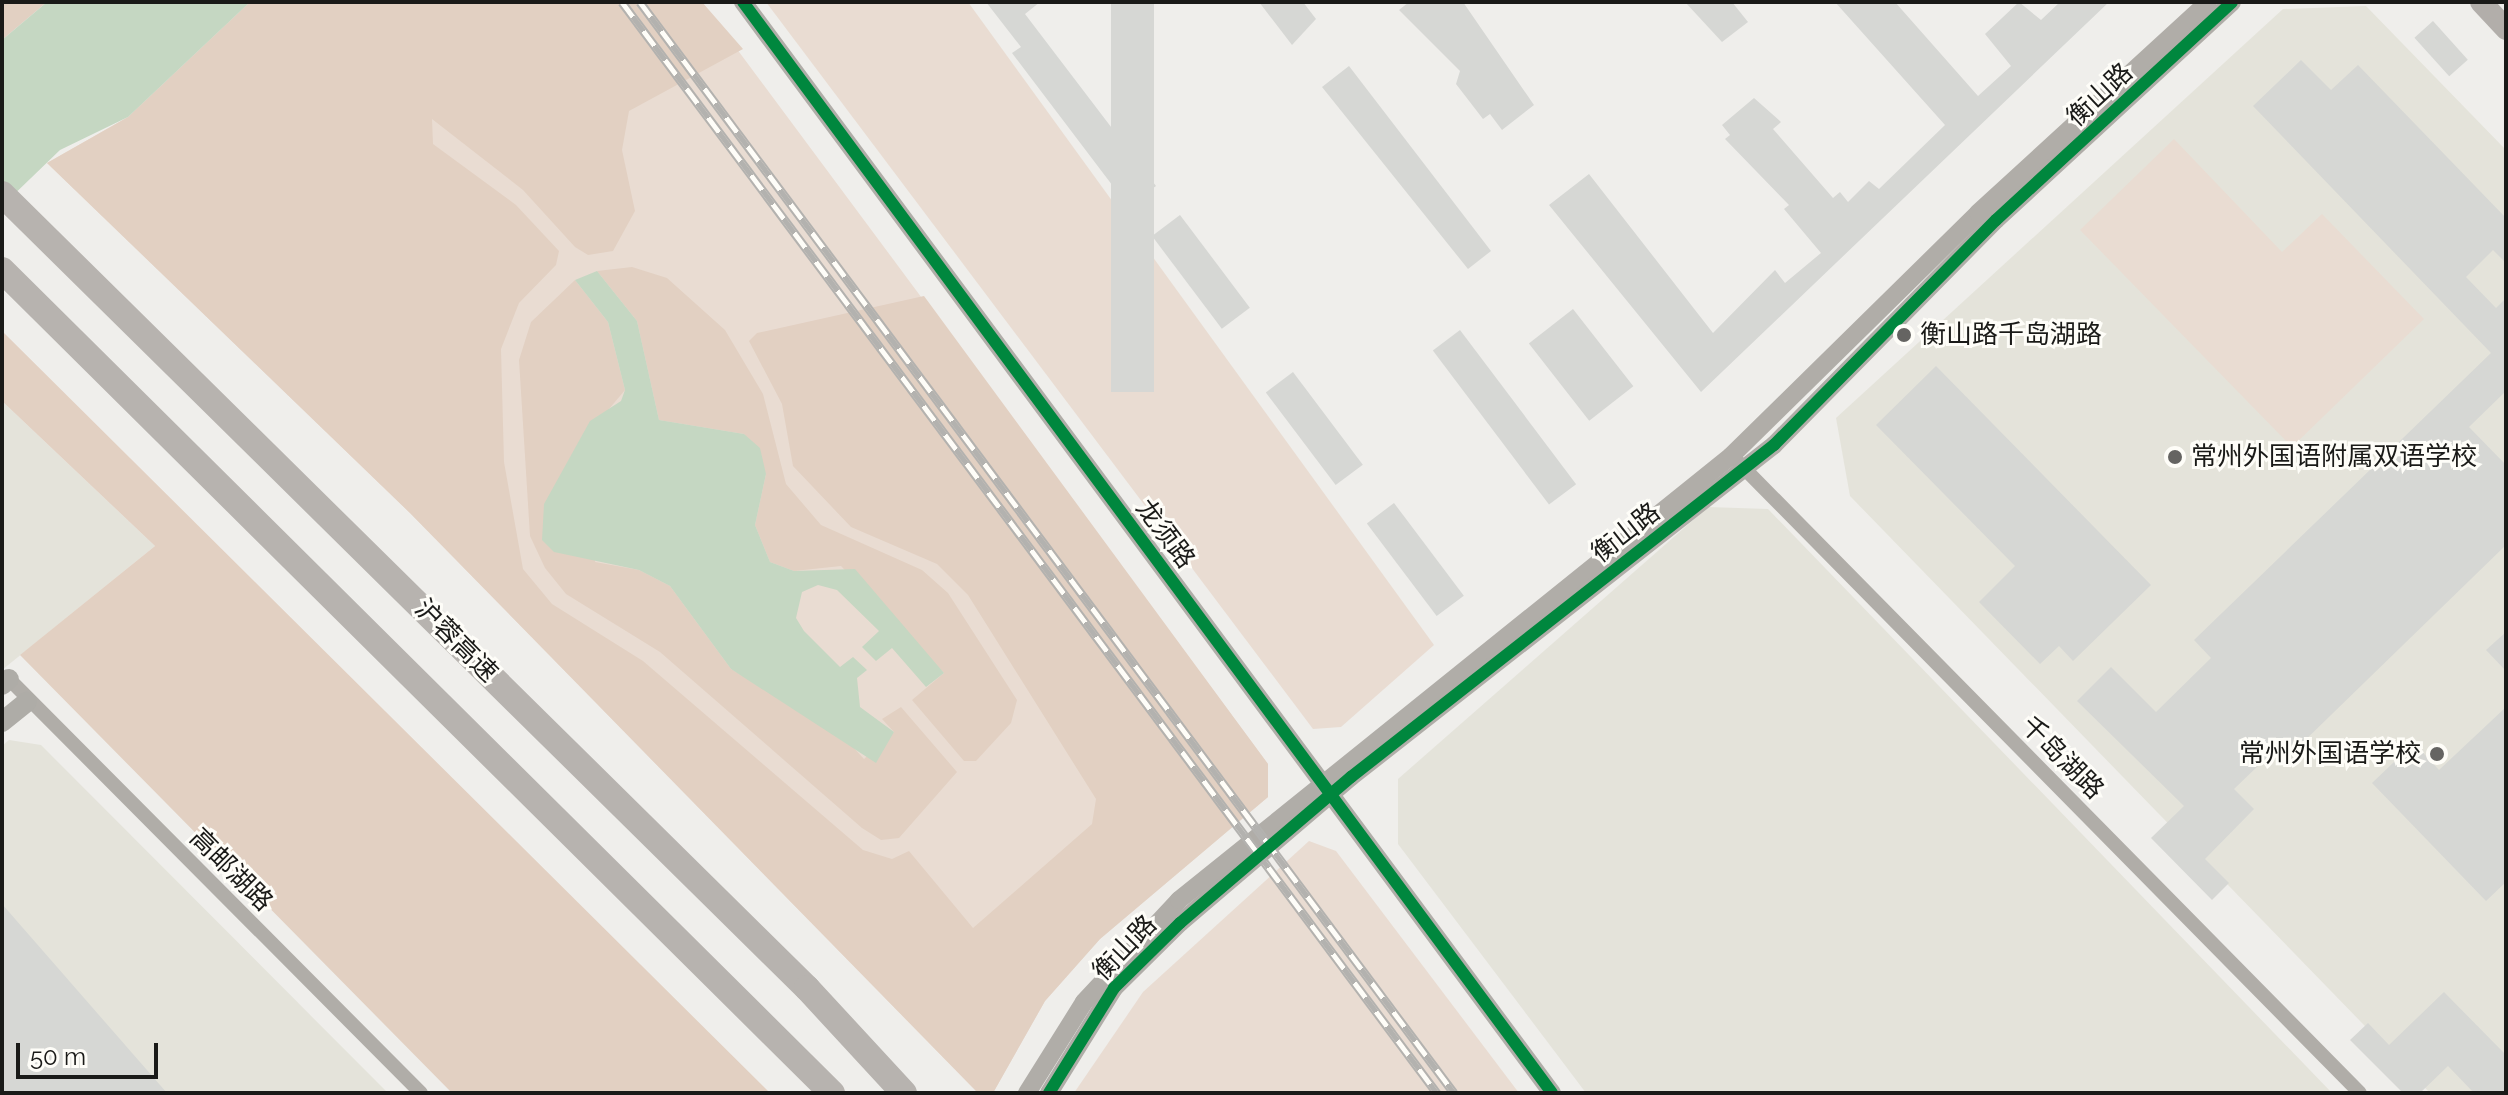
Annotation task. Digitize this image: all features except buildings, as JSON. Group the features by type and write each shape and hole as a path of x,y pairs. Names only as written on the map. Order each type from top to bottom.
{"highway":[{"name":"沪蓉高速","path":"2,194 904,1093"},
{"name":"沪蓉高速","path":"2,270 832,1093"}],"main road":[{"path":"2481,2 2506,29"},
{"path":"2,722 27,702"}],"street":[{"name":"龙须路","path":"743,2 1552,1093"},
{"name":"衡山路","path":"1737,462 1978,213 2208,2"},
{"name":"衡山路","path":"1027,1093 1084,1002 1179,900 1737,462 2232,2"},
{"name":"千岛湖路","path":"1737,462 2360,1093"},
{"name":"高邮湖路","path":"6,682 421,1093"},
{"name":"衡山路","path":"1049,1093 1114,988 1325,788"}],"shaded area":[{"path":"2,2 47,2 2,40"},
{"path":"47,2 250,2 128,117 60,150 2,206 2,40"},
{"path":"250,2 702,2 1268,764 1268,797 1100,939 1045,1001 993,1093 978,1093 410,513 47,163 128,117"},
{"path":"250,2 702,2 743,49 629,111 622,150 635,211 613,251 588,255 575,247 523,190 432,119 433,144 516,205 559,251 556,265 519,303 501,349 504,462 523,569 552,604 643,661 863,850 892,859 909,851 973,928 1092,824 1096,799 968,595 937,564 851,527 793,466 782,404 749,341 757,333 924,296 1268,764 1268,797 1100,939 1045,1001 993,1093 978,1093 410,513 47,163 128,117"},
{"path":"766,2 968,2 1434,645 1341,727 1313,729"},
{"name":"常州外国语附属双语学校","path":"2366,6 2506,150 2506,1093 2430,1093 1850,496 1836,418 2283,9"},
{"path":"2174,139 2282,252 2322,214 2424,319 2292,447 2080,230"},
{"path":"632,267 667,278 725,330 763,394 786,484 821,525 922,570 948,593 1017,700 1011,723 976,761 964,761 912,700 944,673 841,566 794,571 770,562 755,525 766,474 744,434 659,420 637,321 597,271"},
{"path":"597,271 637,321 659,420 744,434 760,448 766,474 755,525 770,562 794,571 855,569 944,673 926,687 892,648 876,661 862,647 879,631 837,590 818,585 802,592 796,618 804,631 840,667 853,657 867,670 857,678 860,707 894,732 876,763 731,669 670,586 639,570 554,552 542,540 544,504 590,421 621,401 625,390 608,322 575,280"},
{"path":"575,280 608,322 625,390 609,409 595,562 639,570 670,586 731,669 842,735 864,759 894,732 882,719 901,707 957,772 899,838 881,840 862,828 660,652 566,594 545,568 530,536 519,360 531,322"},
{"path":"2,331 770,1093 452,1093 20,655 155,546 2,401"},
{"path":"2,401 155,546 2,670"},
{"path":"1708,507 1768,509 2332,1093 1586,1093 1398,844 1398,779"},
{"path":"9,740 41,745 388,1093 2,1093 2,746"},
{"path":"1309,841 1336,851 1519,1093 1074,1093 1143,992"}],"railway":[{"path":"622,2 1437,1093"},
{"path":"640,2 1454,1093"}],"cycle path":[{"path":"743,2 1552,1093"},
{"path":"1049,1093 1114,988 1180,923 1351,777 1774,445 1996,220 2232,2"}],"place":[{"name":"衡山路千岛湖路","path":"1904,335"},
{"name":"常州外国语附属双语学校","path":"2175,457"},
{"name":"常州外国语学校","path":"2437,754"}]}
